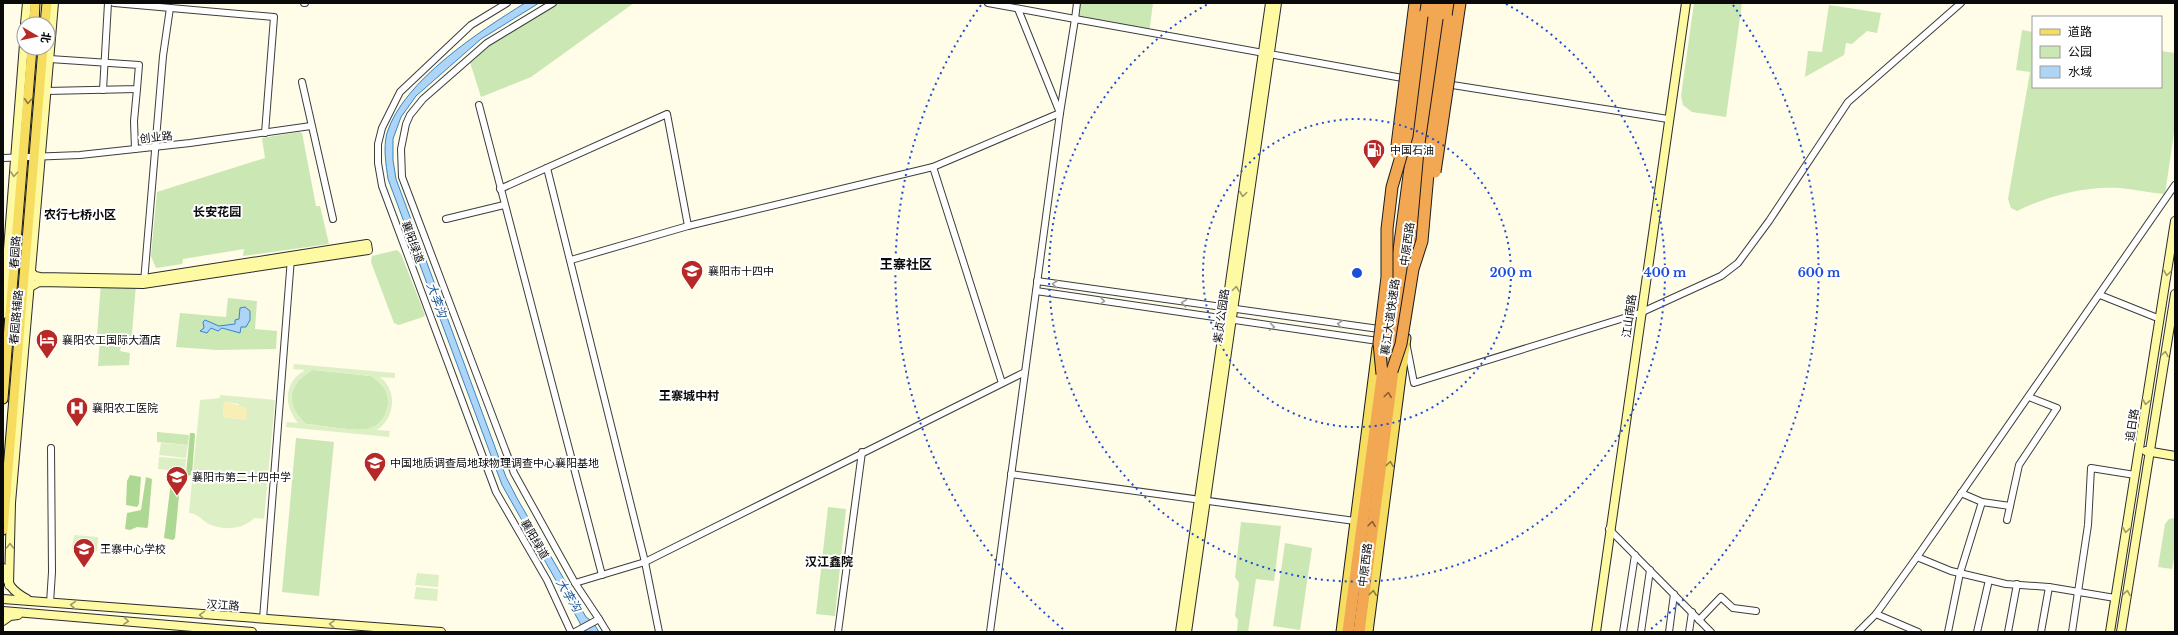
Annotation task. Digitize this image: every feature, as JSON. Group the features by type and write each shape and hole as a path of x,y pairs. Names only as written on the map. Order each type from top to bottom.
{"highway":[{"path":"1387,372 1378,343 1387,277 1387,229 1415,3"},
{"path":"1392,187 1407,136 1424,3"},
{"name":"襄江大道快速路","path":"1359,632 1387,372 1432,3"},
{"name":"襄江大道快速路","path":"1348,632 1441,3"},
{"path":"1422,241 1430,151 1451,3"},
{"path":"1387,372 1401,344 1413,269 1422,241 1431,203 1460,3"}],"main road":[{"path":"34,16 35,3"},
{"path":"46,16 47,3"},
{"name":"中原西路","path":"1341,632 1378,341 1409,79 1420,3"},
{"name":"中原西路","path":"1368,632 1430,168 1439,139 1457,3"},
{"name":"春园路","path":"3,399 7,287 25,80 30,56"},
{"name":"春园路","path":"3,530 24,328 46,58"}],"street":[{"path":"26,16 27,3"},
{"path":"54,3 46,58 139,64 134,121 135,149"},
{"path":"103,90 108,3"},
{"path":"114,3 274,17 264,133"},
{"name":"襄阳绿道","path":"507,3 471,25 400,92 382,128 378,144 378,163 382,186 496,492 548,580 571,632"},
{"path":"553,3 487,43 422,99 410,115 401,149 402,176 514,473 596,620 607,632"},
{"path":"988,3 1266,55 1409,79"},
{"path":"990,632 1060,113 1078,3"},
{"name":"紫贞公园路","path":"1180,632 1202,500 1230,310 1266,55 1270,3"},
{"name":"紫贞公园路","path":"1266,55 1277,3"},
{"name":"江山南路","path":"1596,632 1609,529 1686,3"},
{"path":"1406,339 1414,383 1640,313 1721,276 1738,263 1769,221 1848,102 1961,3"},
{"path":"144,281 162,56 170,8"},
{"path":"1018,9 1060,113"},
{"path":"24,56 25,80"},
{"path":"302,82 333,219"},
{"path":"1446,84 1668,119"},
{"path":"43,91 137,89"},
{"path":"479,105 504,206 602,575"},
{"path":"571,260 688,226 933,167 1060,113"},
{"path":"500,189 667,114 688,226"},
{"name":"创业路","path":"3,158 38,157 155,147 311,126"},
{"path":"933,167 1002,383"},
{"path":"547,168 645,562 659,632"},
{"path":"1858,632 1876,614 2029,397 2175,185"},
{"path":"446,219 504,206"},
{"name":"追日路","path":"2110,632 2175,221"},
{"name":"春园路辅路","path":"9,585 13,486 24,328 30,287 32,227"},
{"path":"30,287 40,282 144,281 291,259 368,250 367,244 291,259"},
{"path":"263,620 291,259"},
{"path":"31,272 35,276 40,277 144,281"},
{"path":"1037,281 1230,310 1379,329"},
{"name":"春园路辅路","path":"3,314 7,287"},
{"path":"1036,291 1228,321 1378,341"},
{"name":"追日路","path":"2121,632 2150,452 2173,324 2175,294"},
{"path":"2100,295 2160,318"},
{"path":"575,583 645,562 862,452 1025,372"},
{"path":"2006,520 2019,465 2057,408 2029,397"},
{"path":"50,603 52,572 51,448"},
{"path":"2139,450 2175,456"},
{"path":"838,632 862,452"},
{"path":"9,465 13,486"},
{"path":"2072,632 2088,525 2091,468 2135,475"},
{"path":"1011,474 1355,521"},
{"path":"1961,493 1982,502 2010,506"},
{"name":"紫贞公园路","path":"1187,632 1202,500"},
{"path":"1948,632 1960,573 1982,502"},
{"path":"1609,529 1711,632"},
{"path":"1623,632 1635,555"},
{"path":"1917,556 1960,573 1989,580 2049,587 2115,598"},
{"path":"3,568 9,585 14,592 31,601"},
{"path":"1641,632 1650,570"},
{"path":"1977,632 1989,580"},
{"path":"2008,632 2017,584"},
{"path":"2041,632 2049,587"},
{"path":"1669,632 1674,594"},
{"path":"1702,632 1702,622 1721,597 1734,608 1756,611"},
{"name":"汉江路","path":"3,599 263,620 441,632"},
{"path":"3,611 252,632"},
{"path":"1689,632 1692,612"},
{"path":"3,621 10,616 31,613"},
{"path":"1876,614 1918,632"},
{"path":"576,631 596,620"}],"green space":[{"path":"550,3 634,3 531,77 481,97 469,59"},
{"path":"1077,3 1153,3 1149,33 1075,19"},
{"path":"1694,3 1742,3 1726,117 1692,112 1683,105 1681,96"},
{"path":"1829,5 1881,13 1877,33 1867,31 1852,44 1846,43 1844,55 1805,77 1808,51 1822,52"},
{"path":"2022,30 2032,32 2032,88 2162,88 2162,51 2175,53 2175,126 2165,194 2119,188 2080,190 2041,201 2017,211 2011,208 2008,199 2030,72 2016,70"},
{"path":"299,132 302,133 316,206 320,206 329,244 243,256 244,249 183,259 182,264 156,268 151,256 157,192 265,158 262,138"},
{"path":"397,250 401,254 425,315 399,325 394,323 371,262 372,256"},
{"path":"101,283 136,284 131,346 121,346 120,351 130,353 129,365 98,366 100,339 97,335"},
{"path":"228,298 257,301 255,329 277,331 276,349 217,350 176,347 180,313 226,317"},
{"path":"294,364 395,373 395,378 380,377 390,390 392,404 388,419 377,430 390,431 389,437 286,427 287,422 298,423 290,409 288,394 293,381 305,370 293,369","holes":["313,370 371,376 384,387 388,399 387,408 382,420 372,428 356,430 306,424 294,409 292,402 294,388 298,381"]},
{"path":"313,370 371,376 384,388 388,399 387,408 382,420 372,428 363,430 306,424 294,409 292,395 298,381"},
{"path":"220,395 275,400 264,519 254,518 244,525 232,528 213,526 197,515 189,513 200,400 220,398","holes":["224,402 239,404 239,406 247,408 246,420 223,417"]},
{"path":"157,432 189,435 188,445 157,442"},
{"path":"190,433 194,433 195,435 192,474 188,476 186,474"},
{"path":"296,438 334,442 319,596 282,592"},
{"path":"161,443 188,445 186,458 159,455"},
{"path":"159,457 186,459 185,472 158,469"},
{"path":"130,475 141,477 139,504 137,507 126,505 127,481"},
{"path":"146,477 152,479 148,526 147,528 137,527 130,530 125,529 127,513 141,510"},
{"path":"171,482 180,485 175,538 173,540 164,538"},
{"path":"828,507 846,509 835,616 816,614"},
{"path":"2175,518 2175,552 2172,569 2158,567 2165,524 2169,519"},
{"path":"1241,522 1281,526 1274,581 1256,579 1248,632 1237,632 1238,620 1235,616 1239,583 1235,577"},
{"path":"74,535 98,537 97,551 72,549"},
{"path":"1285,543 1312,548 1300,630 1273,626"},
{"path":"417,573 439,575 438,587 415,585"},
{"path":"416,587 438,589 437,601 414,599"}],"sand":[{"path":"224,402 248,407 246,420 223,417"}],"water":[{"name":"大李沟","path":"525,3 539,3 481,39 416,96 401,117 393,139 393,160 396,179 506,477 586,617 593,622 599,632 581,632 580,623 502,485 388,179 386,162 385,144 387,133 396,114 409,95 426,76 445,59 487,28"},
{"path":"245,307 250,311 250,320 246,327 241,327 240,333 222,328 218,331 211,328 207,333 200,331 204,328 203,322 205,320 219,326 235,324 235,320 239,319 240,308"}],"place":[{"name":"中国石油","path":"1374,170"},
{"name":"襄阳市十四中","path":"692,290"},
{"name":"襄阳农工国际大酒店","path":"47,360"},
{"name":"襄阳农工医院","path":"77,428"},
{"name":"中国地质调查局地球物理调查中心襄阳基地","path":"375,482"},
{"name":"襄阳市第二十四中学","path":"177,496"},
{"name":"王寨中心学校","path":"84,568"}],"district":[{"name":"长安花园","path":"217,211"},
{"name":"农行七桥小区","path":"80,214"},
{"name":"王寨社区","path":"906,264"},
{"name":"王寨城中村","path":"689,395"},
{"name":"汉江鑫院","path":"829,561"}]}
